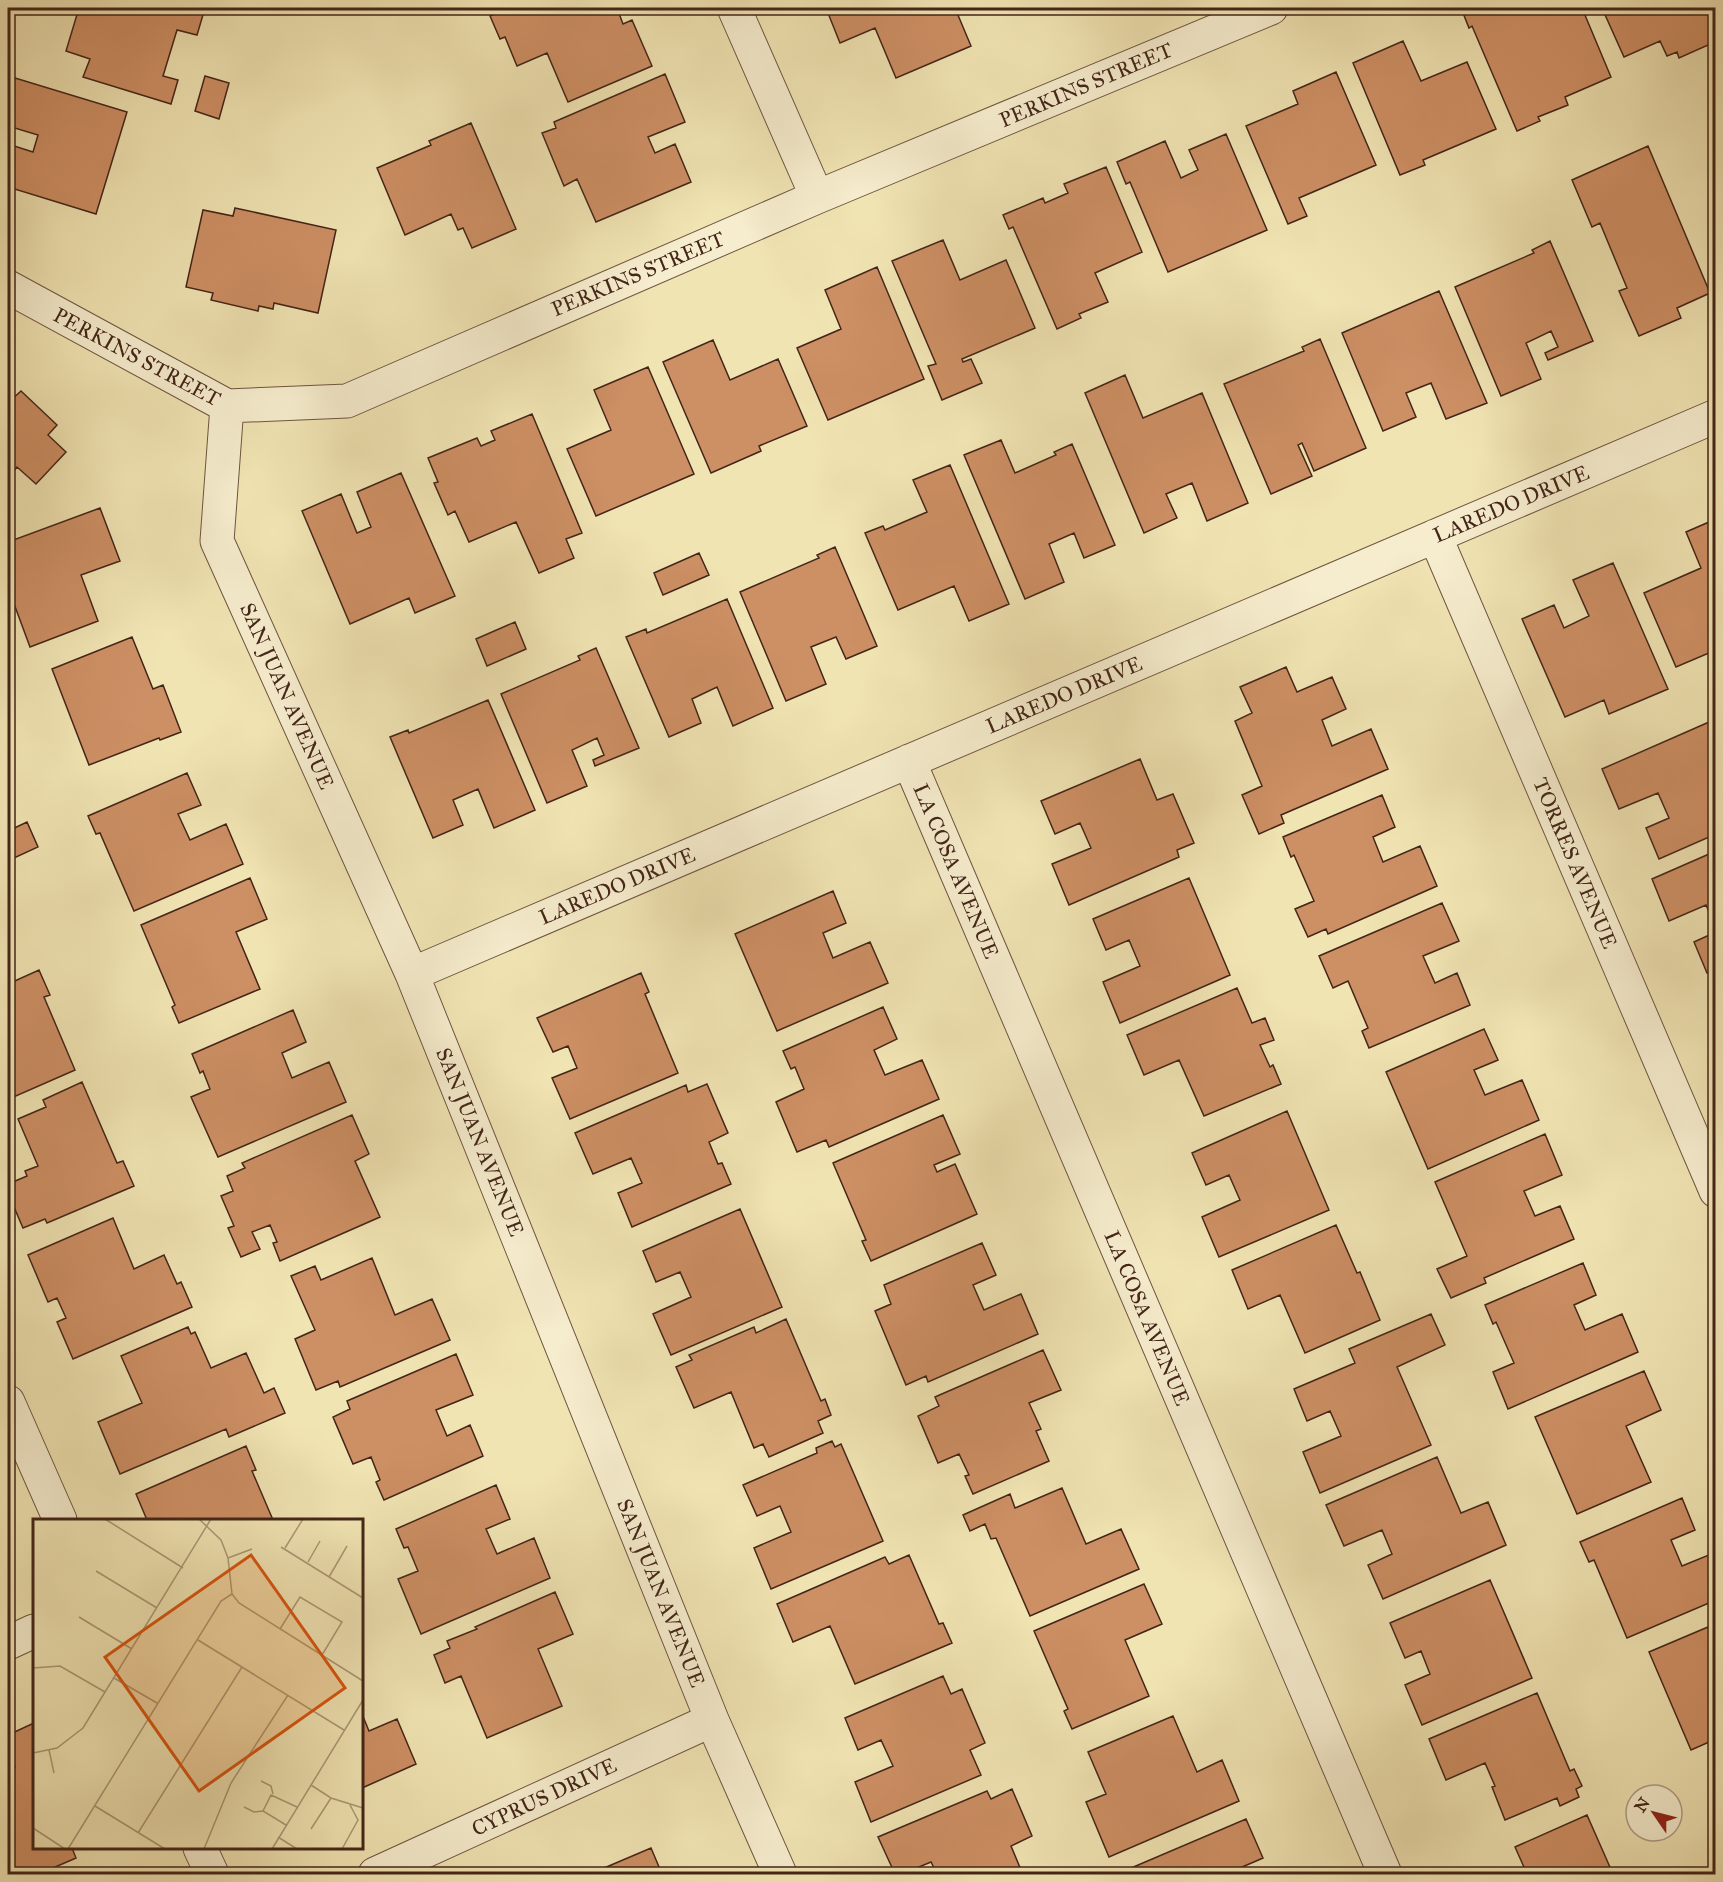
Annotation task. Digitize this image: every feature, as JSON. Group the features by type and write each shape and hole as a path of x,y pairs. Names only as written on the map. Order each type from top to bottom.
{"street":[{"path":"734,8 817,197"},
{"name":"PERKINS STREET","path":"8,287 227,406 347,401 817,197 1272,8"},
{"name":"SAN JUAN AVENUE","path":"227,406 217,542 412,974 712,1720 780,1875"},
{"name":"LAREDO DRIVE","path":"412,974 1716,416"},
{"name":"TORRES AVENUE","path":"1435,536 1716,1191"},
{"name":"LA COSA AVENUE","path":"909,762 1385,1875"},
{"path":"8,1402 59,1519"},
{"path":"8,1643 33,1631"},
{"name":"CYPRUS DRIVE","path":"375,1875 712,1720"},
{"path":"200,1849 212,1875"}],"building":[{"path":"79,8 91,11 92,8 205,8 197,35 177,30 163,76 178,80 171,104 83,77 90,59 66,51"},
{"path":"509,8 617,8 623,24 632,20 652,66 568,102 547,53 517,66 505,37 500,39 490,16"},
{"path":"826,8 955,8 971,46 896,78 875,28 840,43"},
{"path":"1475,8 1582,8 1611,77 1565,97 1568,105 1538,117 1540,121 1517,131 1472,26 1469,28 1463,13"},
{"path":"1602,8 1716,8 1716,46 1710,49 1708,45 1679,58 1677,52 1667,56 1660,41 1624,57"},
{"path":"1403,41 1421,81 1467,62 1496,129 1423,160 1425,165 1400,175 1353,63"},
{"path":"1336,72 1376,165 1299,198 1307,216 1288,224 1246,126 1298,104 1293,91"},
{"path":"665,74 685,122 648,137 655,153 675,144 691,182 596,222 577,179 564,186 542,133 556,128 554,122"},
{"path":"205,76 229,83 219,119 195,111"},
{"path":"15,78 127,112 96,214 8,187 8,144 33,152 38,135 8,126 8,102"},
{"path":"471,123 516,229 472,248 463,228 458,230 451,214 405,235 377,168 431,145 429,141"},
{"path":"1226,134 1267,230 1168,272 1130,182 1126,184 1117,162 1165,141 1181,178 1198,170 1189,150"},
{"path":"1648,146 1710,293 1677,308 1681,318 1639,336 1619,291 1627,288 1600,223 1592,227 1572,180"},
{"path":"1106,167 1142,252 1095,273 1108,302 1079,314 1081,318 1057,329 1013,227 1009,229 1003,215 1043,198 1045,203 1068,193 1064,184"},
{"path":"235,208 336,230 318,313 274,303 273,309 259,306 258,311 211,300 213,293 186,287 203,210 233,216"},
{"path":"943,240 960,280 1006,260 1035,328 962,359 963,362 971,359 982,383 942,400 928,366 936,364 892,261"},
{"path":"1550,241 1593,341 1548,360 1545,353 1558,347 1551,331 1526,343 1541,379 1501,396 1455,287 1534,253 1532,250"},
{"path":"877,267 924,379 828,420 797,348 841,329 825,290"},
{"path":"1439,291 1487,403 1446,419 1431,383 1406,393 1416,417 1383,431 1342,333"},
{"path":"1320,339 1366,448 1314,471 1302,443 1298,445 1312,476 1271,494 1224,384 1304,351 1302,347"},
{"path":"713,340 730,380 778,359 807,426 759,446 761,451 711,473 663,362"},
{"path":"648,367 694,474 596,516 567,449 611,430 594,390"},
{"path":"1125,375 1143,418 1202,393 1248,503 1207,521 1192,483 1166,494 1177,518 1144,533 1085,393"},
{"path":"21,391 57,425 48,435 66,452 36,484 17,467 8,478 8,397 11,400"},
{"path":"532,414 582,533 566,539 574,558 539,573 516,522 469,542 455,511 448,515 434,483 438,482 428,458 477,438 481,446 495,440 491,431"},
{"path":"1001,440 1015,473 1056,455 1054,452 1072,444 1115,545 1084,558 1074,533 1049,544 1064,582 1025,599 964,455"},
{"path":"950,465 1009,604 969,621 954,586 898,610 865,533 883,526 885,530 927,512 913,480"},
{"path":"401,473 455,596 415,613 409,598 350,624 302,511 341,494 357,533 371,527 357,492"},
{"path":"100,508 120,561 81,575 98,621 30,647 10,593 13,592 8,576 8,542"},
{"path":"1716,519 1716,650 1676,667 1644,593 1701,568 1686,532"},
{"path":"835,547 877,646 846,659 836,637 811,647 826,684 786,701 740,592 819,558 817,555"},
{"path":"699,553 709,575 663,595 654,573"},
{"path":"1613,563 1668,689 1609,714 1604,700 1565,717 1522,619 1554,605 1564,628 1589,616 1573,580"},
{"path":"727,599 773,708 733,726 717,687 692,699 701,723 669,737 626,637 646,629 647,633"},
{"path":"515,622 526,649 487,666 476,639"},
{"path":"132,637 153,689 163,685 181,732 89,765 52,669"},
{"path":"596,648 639,748 595,766 593,760 604,755 597,738 572,750 587,786 547,803 501,694 580,660 578,656"},
{"path":"1286,667 1297,692 1332,677 1346,709 1322,720 1332,746 1371,729 1388,769 1281,815 1284,823 1259,834 1242,795 1262,786 1235,721 1252,713 1240,687"},
{"path":"488,700 535,810 494,828 478,789 453,800 463,825 433,838 390,737 408,730 409,733"},
{"path":"1716,719 1716,834 1659,859 1646,828 1669,818 1658,793 1619,809 1602,769"},
{"path":"1140,759 1157,800 1173,794 1194,843 1177,850 1179,857 1069,905 1052,864 1091,848 1080,823 1055,834 1041,801"},
{"path":"187,773 201,805 178,814 190,840 226,824 243,864 134,911 100,833 96,834 88,816"},
{"path":"1382,795 1395,827 1373,837 1383,862 1420,846 1437,886 1328,934 1326,929 1308,937 1295,909 1314,901 1294,855 1291,857 1283,837"},
{"path":"27,822 38,847 14,858 8,842 8,831"},
{"path":"1716,851 1716,928 1706,905 1669,921 1652,879"},
{"path":"250,878 267,919 236,932 260,989 179,1023 172,1007 175,1005 141,925"},
{"path":"1189,878 1230,975 1120,1023 1103,982 1140,966 1129,940 1106,950 1093,919"},
{"path":"833,891 846,923 823,933 833,958 870,942 888,983 777,1031 735,934"},
{"path":"1442,903 1459,941 1423,956 1435,983 1457,973 1470,1005 1369,1048 1362,1031 1368,1028 1348,981 1333,988 1319,956"},
{"path":"1716,932 1716,969 1707,973 1694,942"},
{"path":"39,970 50,995 44,997 75,1070 9,1099 8,984"},
{"path":"641,973 649,992 645,994 678,1073 570,1119 552,1078 577,1068 568,1046 553,1052 537,1018"},
{"path":"1237,988 1252,1023 1265,1018 1274,1040 1260,1045 1270,1067 1273,1065 1281,1084 1204,1116 1179,1060 1144,1075 1127,1035"},
{"path":"883,1007 897,1039 874,1050 885,1075 922,1060 939,1099 829,1147 826,1140 797,1152 776,1102 804,1089 795,1067 791,1069 783,1051"},
{"path":"293,1010 306,1042 282,1053 292,1078 329,1062 346,1102 218,1157 191,1097 210,1089 203,1071 200,1073 192,1054"},
{"path":"1484,1029 1498,1060 1474,1070 1485,1095 1522,1080 1539,1120 1428,1169 1386,1072"},
{"path":"82,1082 117,1163 123,1161 134,1186 47,1223 45,1219 23,1228 8,1193 8,1184 27,1176 25,1171 38,1166 18,1119 46,1107 43,1100"},
{"path":"707,1084 728,1133 709,1142 718,1164 722,1163 731,1184 632,1227 618,1193 642,1183 631,1158 593,1174 575,1133 686,1085 688,1092"},
{"path":"1287,1111 1329,1210 1219,1257 1202,1217 1240,1200 1229,1175 1206,1185 1192,1153"},
{"path":"352,1115 369,1154 355,1161 380,1217 280,1261 273,1243 277,1242 270,1225 252,1232 260,1249 241,1257 228,1228 234,1226 221,1196 233,1191 227,1176 245,1168 242,1163"},
{"path":"943,1115 960,1154 934,1165 937,1172 955,1164 977,1214 871,1261 862,1241 866,1240 833,1163"},
{"path":"1545,1134 1562,1175 1524,1191 1535,1216 1560,1206 1574,1239 1484,1278 1486,1283 1451,1298 1437,1269 1467,1256 1435,1182"},
{"path":"740,1209 782,1307 671,1355 653,1314 691,1297 680,1272 656,1282 643,1251"},
{"path":"113,1218 134,1269 164,1255 177,1284 181,1282 192,1307 73,1359 57,1322 66,1318 57,1298 48,1302 28,1255"},
{"path":"1336,1225 1357,1273 1360,1272 1380,1320 1305,1353 1280,1295 1248,1309 1232,1270"},
{"path":"982,1243 996,1275 973,1285 984,1310 1021,1294 1038,1334 928,1382 926,1376 906,1385 875,1311 891,1304 884,1285"},
{"path":"372,1258 395,1315 432,1299 450,1340 340,1387 338,1381 316,1390 295,1339 315,1330 291,1276 315,1266 321,1280"},
{"path":"1583,1263 1596,1295 1574,1305 1585,1330 1622,1314 1638,1352 1508,1409 1493,1372 1514,1363 1496,1322 1493,1324 1485,1305"},
{"path":"1431,1314 1445,1345 1397,1367 1431,1445 1320,1493 1303,1452 1341,1436 1330,1411 1307,1421 1294,1389 1355,1363 1349,1349"},
{"path":"786,1319 821,1401 825,1399 831,1415 818,1421 823,1433 769,1457 763,1444 754,1448 731,1392 694,1408 676,1367 692,1360 689,1355 754,1327 756,1333"},
{"path":"188,1327 191,1334 195,1332 211,1368 246,1353 264,1393 274,1388 285,1413 229,1437 226,1429 120,1474 98,1422 142,1403 121,1356"},
{"path":"1043,1350 1061,1390 1029,1403 1041,1429 1036,1431 1049,1461 973,1494 965,1476 969,1475 959,1454 938,1463 918,1416 939,1406 935,1397"},
{"path":"456,1354 473,1395 436,1410 447,1436 470,1425 483,1456 384,1500 376,1482 380,1480 371,1457 353,1464 333,1417 350,1409 347,1401"},
{"path":"1644,1371 1661,1410 1626,1426 1651,1482 1577,1514 1535,1417"},
{"path":"832,1441 835,1447 841,1444 883,1541 771,1589 754,1548 791,1532 780,1506 757,1516 743,1485 817,1453 816,1448"},
{"path":"246,1446 256,1470 252,1471 273,1519 147,1519 136,1494"},
{"path":"1437,1457 1461,1513 1488,1502 1506,1545 1383,1599 1368,1565 1392,1554 1382,1530 1344,1546 1326,1505"},
{"path":"496,1485 510,1519 486,1529 497,1554 534,1538 550,1578 421,1634 398,1579 418,1571 408,1547 404,1548 396,1529"},
{"path":"1062,1488 1086,1544 1121,1529 1139,1569 1030,1616 996,1538 991,1539 985,1524 970,1531 963,1515 1010,1494 1015,1508"},
{"path":"1682,1498 1695,1530 1671,1540 1682,1566 1716,1552 1716,1600 1627,1638 1594,1560 1589,1562 1580,1542"},
{"path":"909,1555 939,1624 943,1623 952,1643 855,1684 830,1626 793,1642 777,1604 885,1557 889,1564"},
{"path":"1490,1580 1532,1678 1422,1725 1405,1685 1430,1674 1421,1651 1405,1658 1390,1623"},
{"path":"1144,1584 1162,1624 1125,1640 1149,1696 1072,1729 1064,1711 1068,1709 1034,1631"},
{"path":"555,1592 573,1634 538,1649 562,1706 487,1738 461,1676 445,1683 434,1655 450,1648 447,1641"},
{"path":"1716,1609 1716,1739 1691,1750 1649,1652 1715,1624 1710,1612"},
{"path":"943,1676 951,1694 962,1689 985,1743 970,1750 981,1775 871,1822 855,1782 893,1766 881,1740 858,1750 845,1718"},
{"path":"1537,1693 1570,1771 1574,1769 1582,1786 1576,1789 1579,1797 1560,1806 1557,1798 1505,1820 1492,1787 1495,1786 1485,1763 1446,1780 1429,1739"},
{"path":"363,1716 369,1731 397,1719 416,1764 363,1788"},
{"path":"1173,1716 1197,1772 1222,1760 1239,1801 1109,1857 1086,1802 1106,1794 1088,1752"},
{"path":"33,1723 33,1849 72,1849 76,1858 39,1874 8,1872 8,1760 11,1769 15,1767 8,1749 8,1735"},
{"path":"1012,1789 1032,1836 1011,1846 1021,1870 1025,1868 1027,1874 937,1874 931,1862 902,1874 895,1874 878,1837 987,1791 991,1799"},
{"path":"1587,1815 1613,1874 1527,1874 1515,1847"},
{"path":"1246,1819 1263,1858 1226,1874 1117,1874"},
{"path":"651,1848 662,1874 590,1874"}]}
